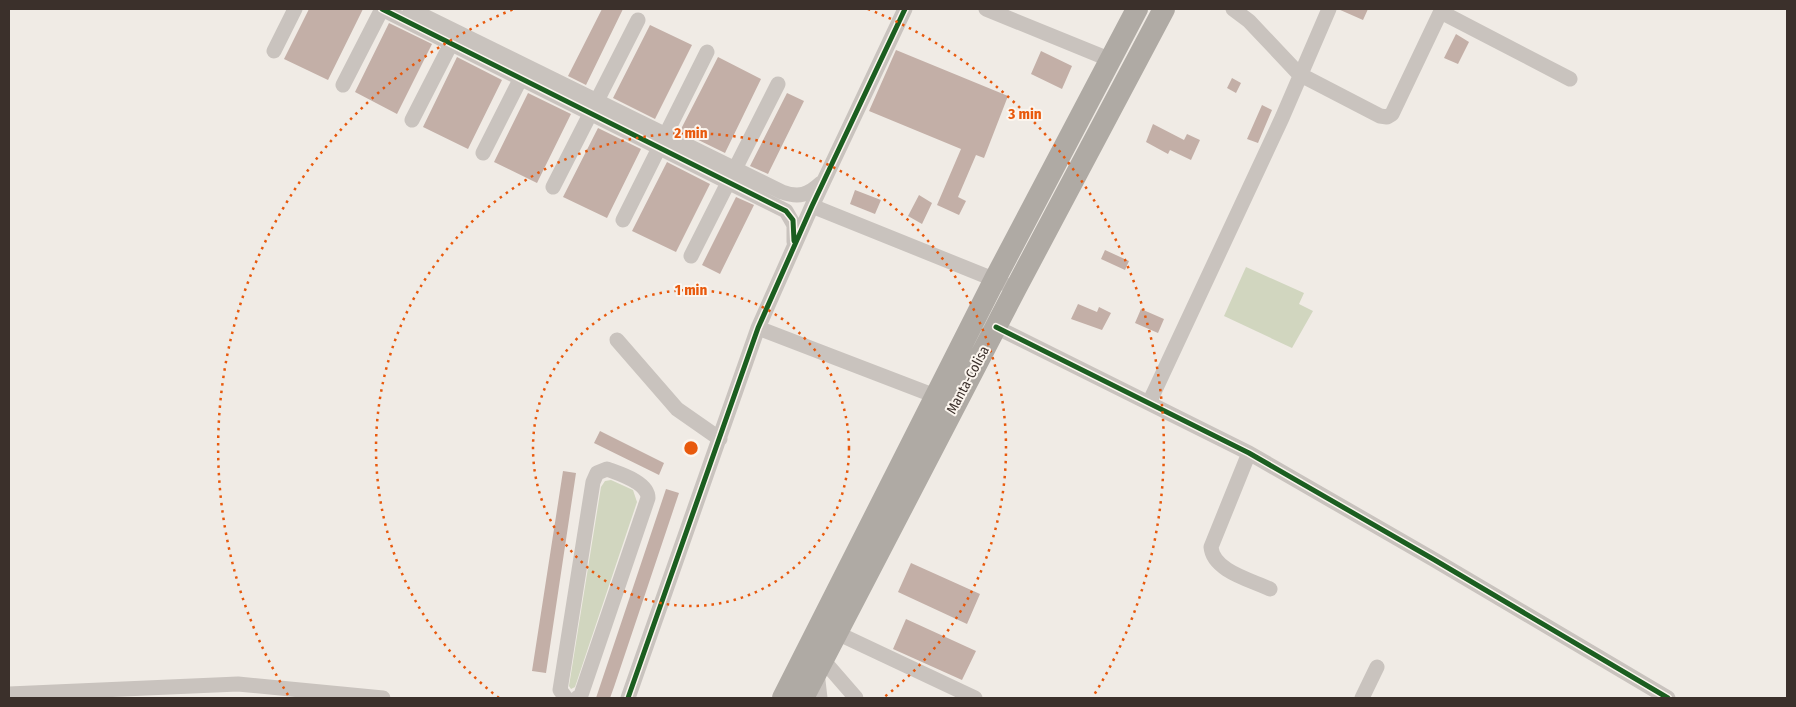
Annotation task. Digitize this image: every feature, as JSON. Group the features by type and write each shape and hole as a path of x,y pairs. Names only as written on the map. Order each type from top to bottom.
{"highway":[{"name":"Manta-Colisa","path":"803,698 837,633 945,400 995,279 1137,9"},
{"name":"Manta-Colisa","path":"783,698 945,400 996,326 1164,9"}],"street":[{"path":"274,51 295,9"},
{"path":"343,85 382,9 454,38 776,197 790,214 794,225 794,245"},
{"path":"410,9 454,38"},
{"path":"628,698 758,328 794,245 905,9"},
{"path":"986,9 1110,60"},
{"path":"1233,9 1249,21 1300,74 1380,116 1387,117 1392,114 1441,10 1570,79"},
{"path":"1149,403 1282,118 1329,9"},
{"path":"554,187 638,20"},
{"path":"412,120 454,38"},
{"path":"623,220 707,52"},
{"path":"483,153 524,72"},
{"path":"691,256 778,84"},
{"path":"776,197 806,195 824,181"},
{"path":"812,206 1016,288"},
{"path":"996,326 1249,454 1433,559 1668,698"},
{"path":"758,328 945,400"},
{"path":"617,340 677,410 720,439"},
{"path":"1249,454 1211,547 1219,565 1270,589"},
{"path":"566,698 560,690 593,482 596,473 607,469 642,485 648,491 648,498 581,695 577,698"},
{"path":"837,633 974,698"},
{"path":"820,666 820,698"},
{"path":"820,666 856,698"},
{"path":"1362,698 1377,667"},
{"path":"9,694 157,693 238,684 339,696 383,698"}],"green space":[{"path":"1246,267 1304,293 1299,304 1313,311 1292,348 1224,316"},
{"path":"611,480 633,490 637,502 575,687 571,689 569,686 601,487 605,481"}],"building":[{"path":"309,9 363,9 328,80 284,59"},
{"path":"602,9 623,9 586,85 568,76"},
{"path":"1338,9 1368,9 1363,20"},
{"path":"389,23 432,44 397,114 355,92"},
{"path":"650,25 692,45 655,119 613,98"},
{"path":"1456,34 1469,42 1458,64 1444,58"},
{"path":"896,50 1008,96 984,158 976,155 958,197 966,201 959,215 937,205 961,149 869,111"},
{"path":"1041,51 1072,66 1062,89 1031,74"},
{"path":"457,57 502,80 468,149 423,127"},
{"path":"718,57 761,79 725,153 680,131"},
{"path":"1232,78 1241,83 1236,93 1227,88"},
{"path":"528,93 571,114 537,183 494,162"},
{"path":"787,93 804,101 768,174 750,166"},
{"path":"1262,105 1272,110 1258,143 1247,139"},
{"path":"1153,124 1184,140 1187,134 1200,140 1191,160 1170,150 1168,154 1146,142"},
{"path":"598,128 641,149 607,218 563,197"},
{"path":"667,162 710,184 676,252 632,231"},
{"path":"855,190 881,200 875,214 850,204"},
{"path":"919,195 932,203 922,224 908,216"},
{"path":"736,197 754,205 720,274 702,265"},
{"path":"1105,250 1129,261 1125,270 1101,259"},
{"path":"1078,304 1097,312 1099,307 1111,313 1102,330 1071,319"},
{"path":"1141,309 1164,319 1158,333 1135,323"},
{"path":"600,431 664,463 659,475 594,443"},
{"path":"563,471 576,473 546,673 532,671"},
{"path":"666,489 679,493 610,698 596,698"},
{"path":"911,563 980,594 967,624 898,592"},
{"path":"906,619 976,651 962,680 893,649"}],"cycle path":[{"path":"382,9 786,211 793,220 794,241"},
{"path":"628,698 758,328 812,206 905,9"},
{"path":"996,327 1249,453 1668,698"}]}
